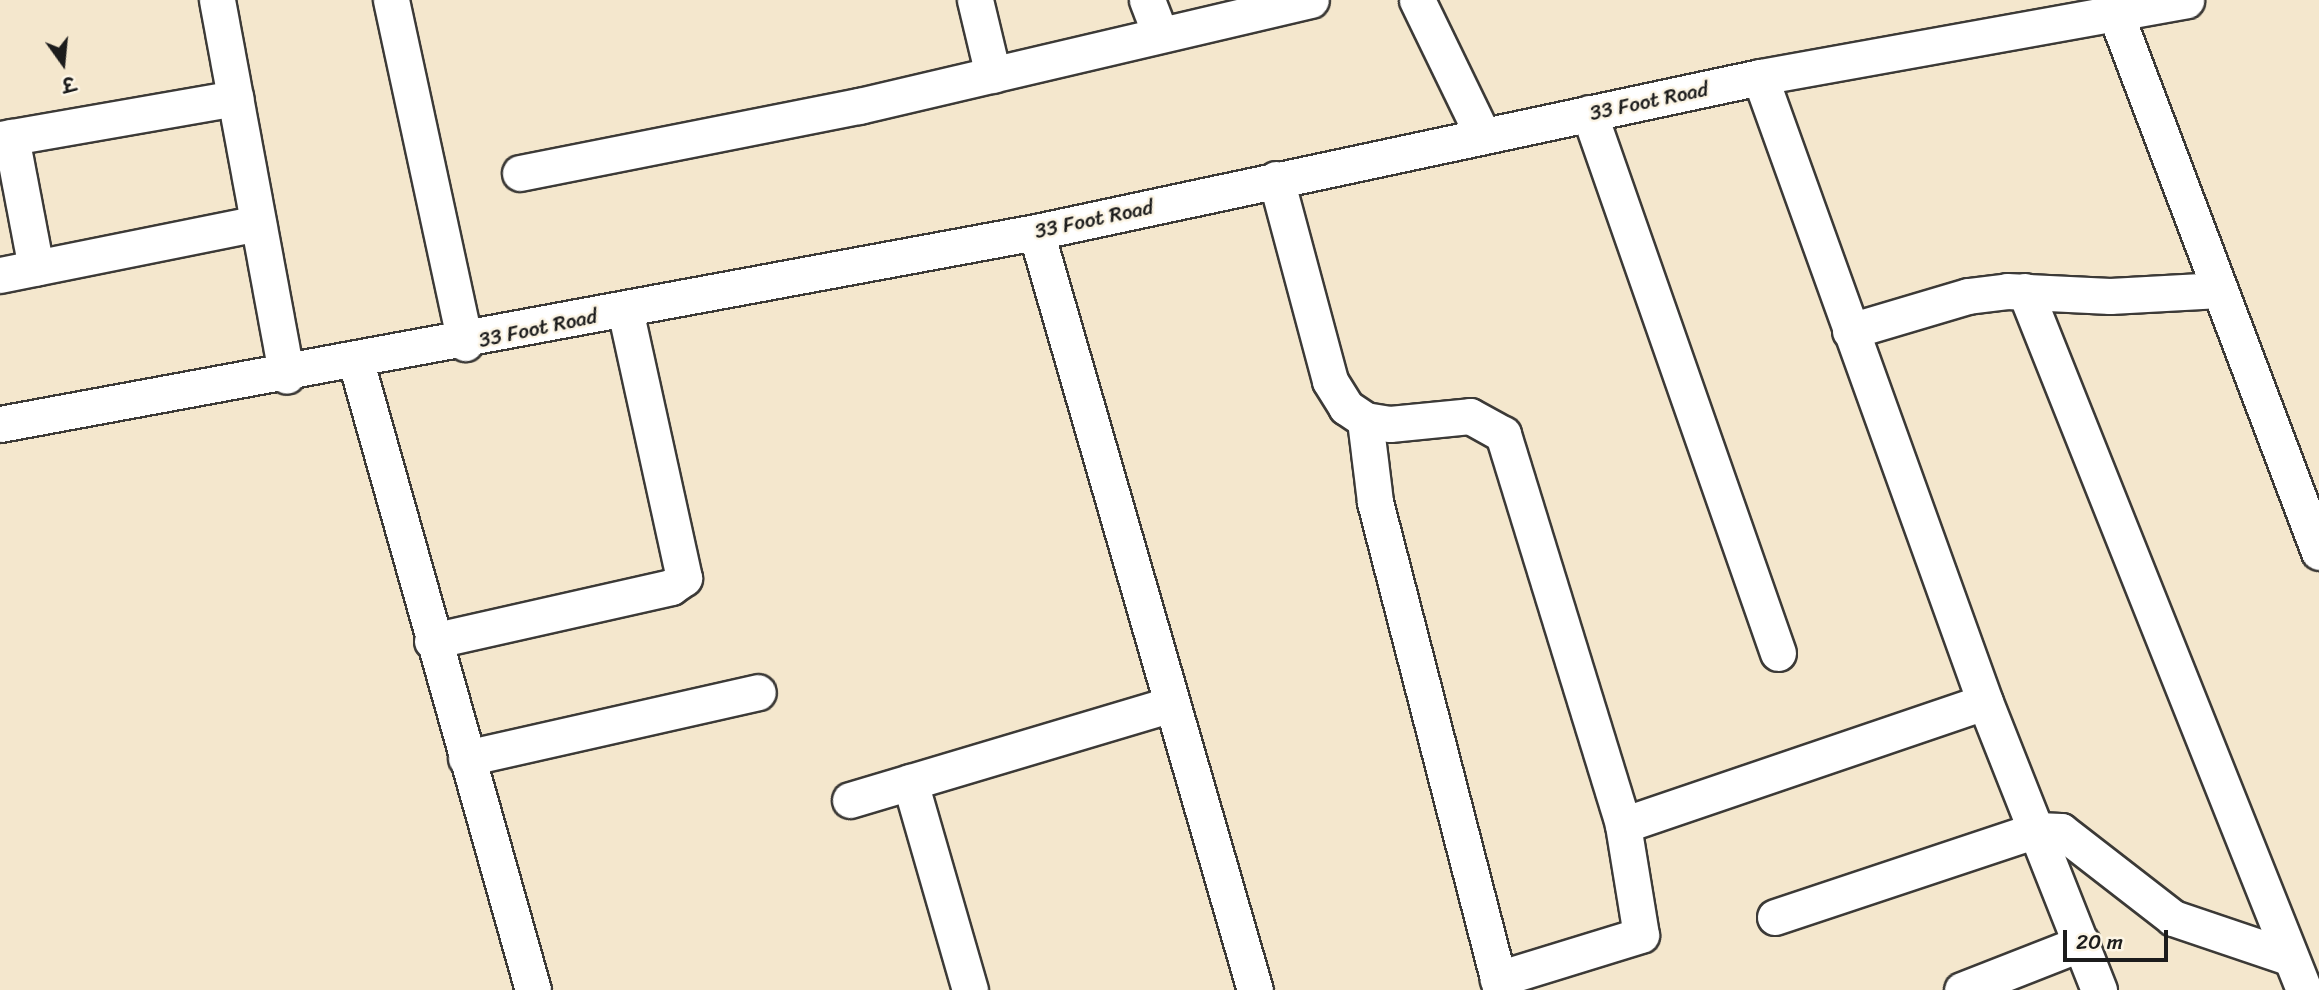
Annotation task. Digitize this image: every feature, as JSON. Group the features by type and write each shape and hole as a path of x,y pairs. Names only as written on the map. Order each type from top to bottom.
{"street":[{"path":"217,0 288,376"},
{"path":"975,0 993,75"},
{"path":"520,173 993,75 1153,15 1311,0"},
{"path":"1417,0 1483,136"},
{"path":"2023,0 2046,27"},
{"name":"33 Foot Road","path":"0,424 288,376 465,343 1036,232 1760,77 2116,15 2186,0"},
{"path":"399,1 465,343"},
{"path":"2116,15 2319,552"},
{"path":"1760,77 1985,702 2099,990"},
{"path":"36,268 5,138 235,98"},
{"path":"1589,113 1778,653"},
{"path":"1276,179 1330,381 1346,407 1365,420 1390,424 1471,416 1503,433 1623,825 1641,935 1499,985 1375,502 1365,420"},
{"path":"0,275 258,223"},
{"path":"1036,232 1255,990"},
{"path":"1850,331 1968,296 2025,291 2220,290"},
{"path":"2025,291 2288,957 2304,990"},
{"path":"432,641 671,587 684,578 625,310"},
{"path":"356,362 432,641 533,990"},
{"path":"466,758 758,692"},
{"path":"1623,825 1985,702"},
{"path":"850,800 1172,704"},
{"path":"910,782 970,990"},
{"path":"1774,917 2036,830 2061,831 2083,845 2143,900 2173,918 2288,957"},
{"path":"1962,990 2082,943"}]}
